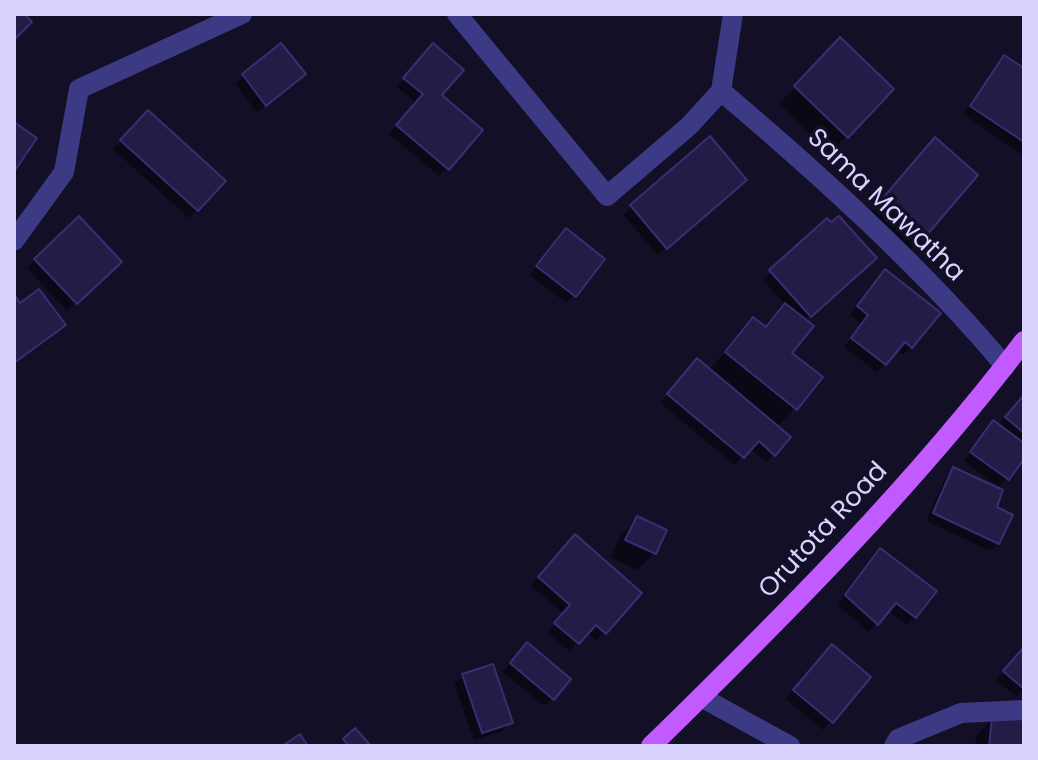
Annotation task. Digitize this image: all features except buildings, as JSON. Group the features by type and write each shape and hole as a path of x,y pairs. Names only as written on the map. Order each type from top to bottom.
{"main road":[{"name":"Orutota Road","path":"651,746 842,553 1024,341"}],"street":[{"path":"14,241 64,172 79,89 242,14"},
{"path":"457,14 607,196 689,126 721,91 733,14"},
{"name":"Sama Mawatha","path":"721,91 839,193 968,322 1005,366"},
{"path":"701,697 790,746"},
{"path":"894,746 898,739 961,713 1024,710"}]}
